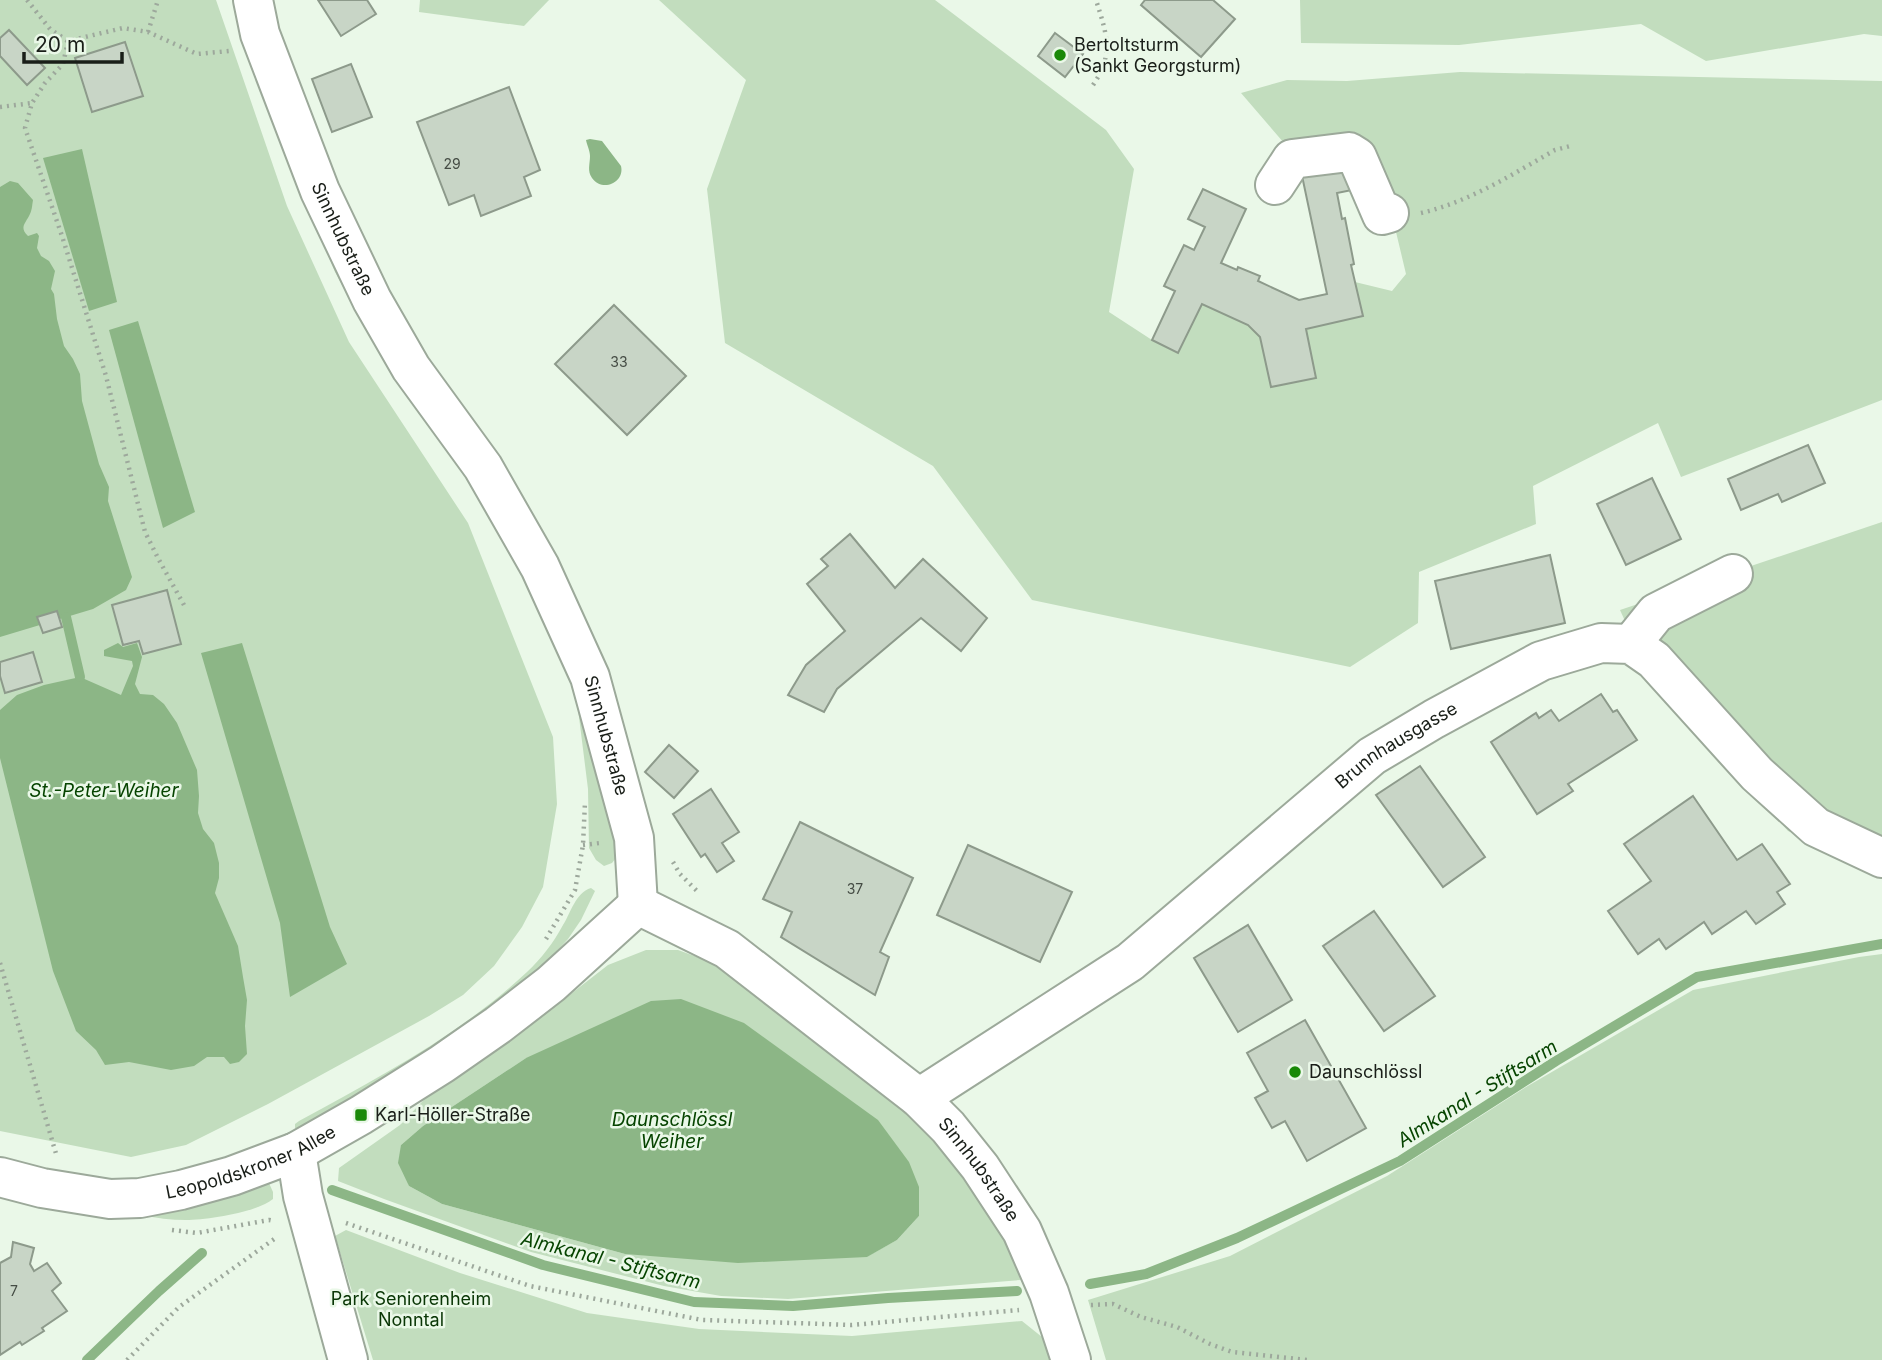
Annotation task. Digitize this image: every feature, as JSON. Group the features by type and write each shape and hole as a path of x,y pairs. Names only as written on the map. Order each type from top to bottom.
{"street":[{"name":"Sinnhubstraße","path":"256,17 320,191 372,300 411,368 483,467 540,567 590,677 634,838 638,905 727,949 919,1098 948,1127 980,1167 1022,1231 1049,1293 1070,1360"},
{"path":"1275,185 1292,159 1349,152 1357,157 1382,215 1389,214"},
{"path":"1733,574 1656,613 1630,643 1654,660 1757,774 1816,827 1882,858"},
{"name":"Brunnhausgasse","path":"919,1098 1130,962 1372,756 1541,661 1601,643 1630,643"},
{"name":"Leopoldskroner Allee","path":"0,1177 42,1188 110,1199 140,1198 232,1176 296,1152 384,1101 498,1025 551,984 638,905"},
{"path":"296,1152 303,1196 348,1360"}],"path":[{"path":"27,0 50,29 68,41 123,28 148,32 197,54 240,50 256,17"},
{"path":"148,32 158,0"},
{"path":"1093,85 1106,60 1107,35 1096,0"},
{"path":"68,41 62,64 32,103 25,128 106,376 145,532 184,605"},
{"path":"0,107 32,103"},
{"path":"1389,214 1423,213 1446,206 1555,150 1570,146"},
{"path":"542,944 575,890 583,845"},
{"path":"0,962 57,1158"},
{"path":"164,1230 197,1233 269,1220 280,1223"},
{"path":"339,1220 530,1286 702,1320 852,1325 1023,1310"},
{"path":"127,1360 179,1307 281,1234"},
{"path":"1081,1305 1113,1304 1141,1317 1177,1327 1232,1352 1307,1360"}],"green space":[{"path":"0,0 216,0 287,206 349,342 468,523 553,737 557,804 543,887 522,927 494,966 463,995 429,1016 268,1104 186,1145 131,1157 0,1131"},
{"path":"420,0 549,0 524,26 419,12"},
{"path":"659,0 935,0 1106,130 1134,169 1109,312 1152,340 1202,304 1248,325 1260,337 1272,387 1316,378 1306,329 1355,282 1392,291 1406,274 1382,173 1290,150 1241,93 1287,80 1347,81 1460,72 1882,81 1882,400 1681,477 1658,423 1533,486 1536,524 1419,572 1418,623 1350,667 1032,600 933,466 725,343 707,189 746,80"},
{"path":"1300,0 1882,0 1882,36 1864,34 1706,61 1641,24 1459,45 1301,43"},
{"path":"304,197 564,628 619,854 612,863 604,866 596,860 589,848 588,789 576,693 512,542 360,319 335,272"},
{"path":"1882,522 1882,870 1788,831 1650,676 1620,610"},
{"path":"591,888 595,891 581,920 568,939 529,982 423,1058 295,1128 299,1121 418,1054 501,994 542,956 577,899"},
{"path":"646,950 678,950 722,966 890,1092 966,1170 1019,1262 1020,1280 788,1299 721,1296 664,1286 531,1252 338,1181 339,1168 400,1125 437,1086 563,1000 608,965","holes":["526,1058 919,1216 897,1240 866,1257 625,1254 442,1204 409,1186 401,1145 423,1126"]},
{"path":"1882,954 1882,1360 1106,1360 1088,1300 1230,1256 1387,1176 1526,1087 1693,990"},
{"path":"268,1181 273,1199 256,1208 206,1219 164,1219 141,1215"},
{"name":"Park Seniorenheim Nonntal","path":"346,1230 460,1273 587,1313 699,1329 852,1336 1022,1321 1047,1341 1053,1360 373,1360 335,1236"}],"water":[{"path":"586,140 602,141 621,166 620,177 612,184 602,185 590,175 590,154"},
{"path":"82,149 117,302 89,311 43,158"},
{"path":"10,181 18,183 33,200 24,231 28,236 37,233 37,248 55,271 51,289 57,319 64,346 80,374 82,401 99,464 109,487 108,501 132,577 126,590 93,609 0,637 0,187"},
{"path":"138,321 195,512 163,528 109,330"},
{"name":"St.-Peter-Weiher","path":"118,643 123,647 137,643 142,657 135,684 140,694 153,695 164,704 177,723 197,770 198,813 203,829 214,843 219,863 215,893 238,946 247,1000 247,1054 239,1062 230,1064 224,1057 207,1057 194,1066 171,1070 129,1062 105,1065 96,1050 76,1031 53,971 0,758 0,710 17,695 44,685 80,677 121,695 133,666 132,661 104,656 104,650"},
{"path":"242,643 330,927 347,964 290,997 280,923 201,653"},
{"name":"Daunschlössl Weiher","path":"681,999 744,1023 878,1120 909,1162 919,1187 919,1216 897,1240 867,1257 738,1263 625,1254 442,1204 409,1186 398,1163 401,1145 423,1126 526,1058 651,1001"}],"building":[{"path":"318,0 367,0 376,14 341,36"},
{"path":"1145,0 1213,0 1235,19 1201,57 1141,5"},
{"path":"9,30 45,68 27,85 0,56 0,38"},
{"name":"Bertoltsturm (Sankt Georgsturm)","path":"1055,33 1083,54 1065,77 1038,56"},
{"path":"125,42 143,96 92,112 75,58"},
{"path":"351,64 372,117 332,132 312,79"},
{"path":"509,87 540,170 524,177 531,196 481,216 474,195 449,205 417,122"},
{"path":"1346,161 1352,190 1337,193 1342,219 1345,218 1354,264 1351,265 1363,316 1306,329 1316,378 1271,387 1260,337 1248,325 1202,304 1178,353 1152,340 1175,291 1164,286 1184,245 1194,250 1205,227 1188,219 1203,189 1246,209 1221,263 1260,276 1258,281 1299,300 1327,294 1301,171"},
{"path":"614,305 686,376 627,435 555,364"},
{"path":"1808,445 1825,483 1782,502 1778,494 1741,510 1728,479"},
{"path":"1652,478 1681,539 1626,565 1597,504"},
{"path":"850,534 895,588 923,559 987,618 961,651 921,618 837,689 824,712 788,695 806,665 845,631 807,584 828,566 821,559"},
{"path":"1550,555 1565,623 1451,649 1435,581"},
{"path":"167,590 181,644 143,654 139,641 123,645 112,605"},
{"path":"57,611 62,627 43,633 37,617"},
{"path":"33,652 42,682 5,693 0,676 0,662"},
{"path":"1601,694 1613,712 1617,710 1637,740 1568,784 1573,791 1537,814 1491,742 1536,713 1539,718 1551,710 1559,721"},
{"path":"669,745 698,771 674,798 645,772"},
{"path":"1420,766 1485,857 1443,887 1376,795"},
{"path":"711,789 739,832 722,843 734,861 717,872 705,854 701,857 673,814"},
{"path":"1693,796 1737,860 1762,844 1790,884 1777,892 1785,904 1756,924 1746,911 1712,934 1704,922 1666,949 1659,939 1638,954 1608,911 1651,881 1624,844"},
{"path":"800,822 913,878 880,952 889,957 875,995 781,937 792,912 763,899"},
{"path":"968,845 1072,892 1040,962 937,915"},
{"path":"1374,911 1435,996 1384,1031 1323,946"},
{"path":"1248,925 1292,1000 1238,1032 1194,958"},
{"name":"Daunschlössl","path":"1305,1020 1366,1128 1307,1161 1285,1121 1272,1128 1255,1098 1268,1091 1247,1053"},
{"path":"13,1242 34,1248 30,1264 34,1271 47,1263 61,1283 52,1291 67,1311 42,1328 44,1331 0,1355 0,1263 11,1257"}],"waterway":[{"path":"66,617 80,677"},
{"name":"Almkanal - Stiftsarm","path":"1090,1284 1146,1274 1237,1238 1400,1161 1556,1061 1697,977 1882,944"},
{"name":"Almkanal - Stiftsarm","path":"332,1190 543,1265 694,1302 793,1306 1017,1291"},
{"name":"Almkanal - Stiftsarm","path":"87,1360 202,1253"}],"place":[{"name":"Bertoltsturm (Sankt Georgsturm)","path":"1060,55"},
{"name":"Daunschlössl","path":"1295,1072"},
{"name":"Karl-Höller-Straße","path":"361,1115"}]}
